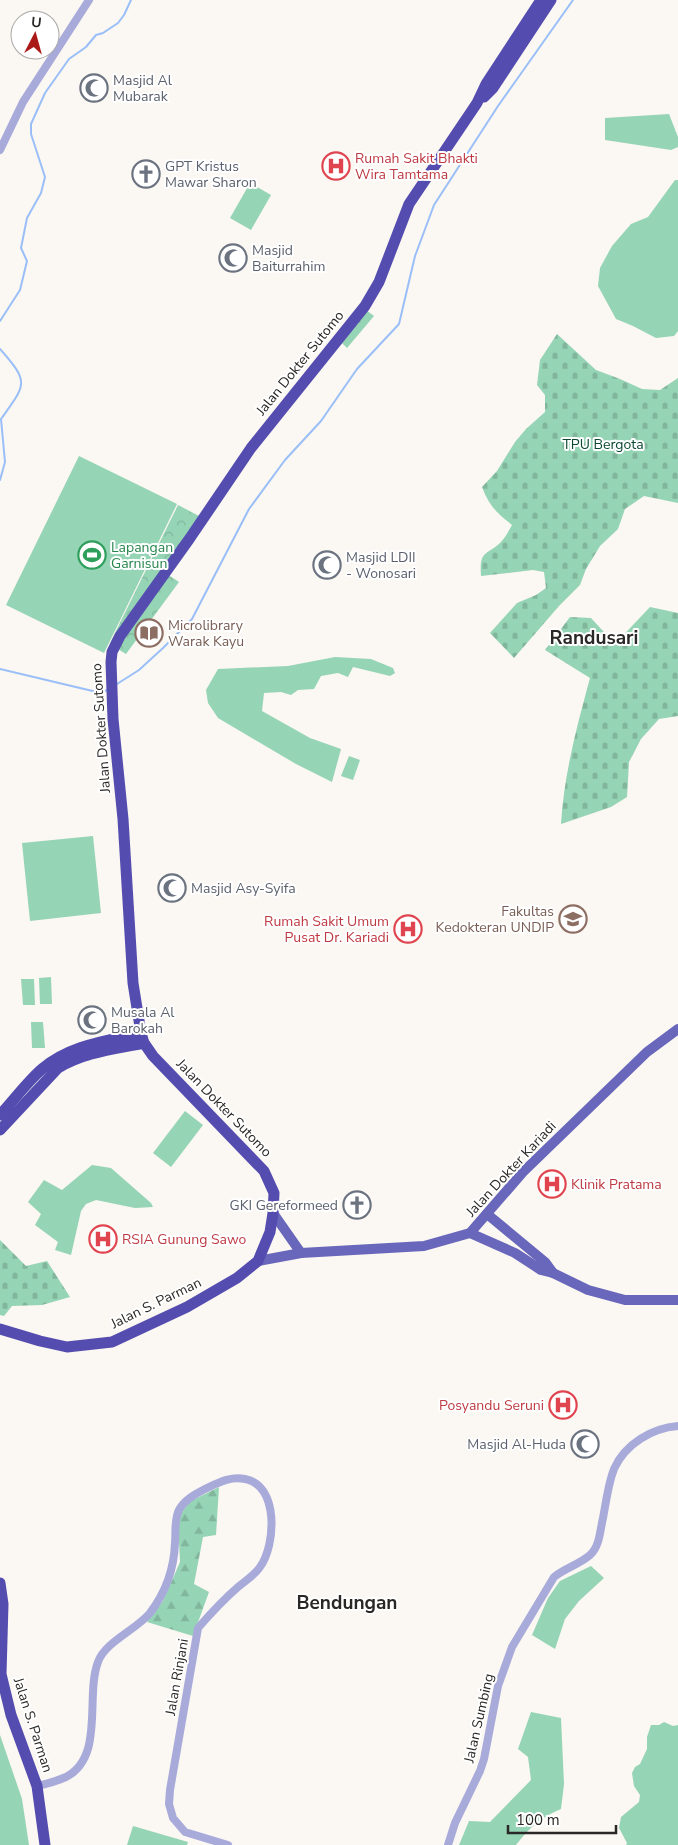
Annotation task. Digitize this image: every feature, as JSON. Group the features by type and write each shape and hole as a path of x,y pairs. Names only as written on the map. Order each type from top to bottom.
{"highway":[{"name":"Jalan Dokter Sutomo","path":"258,1261 270,1232 273,1213 274,1193 264,1171 154,1056 142,1038 133,983 111,657 120,636 251,448 365,306 379,282 409,204 477,103 486,84 533,5 541,0"},
{"name":"Jalan Dokter Sutomo","path":"477,103 493,88 551,0"},
{"path":"0,1115 42,1068 64,1055 76,1049 142,1038"},
{"path":"0,1130 58,1068 83,1056 142,1038"},
{"name":"Jalan S. Parman","path":"0,1329 40,1341 67,1346 112,1342 201,1299 237,1278 258,1261"},
{"name":"Jalan S. Parman","path":"0,1583 4,1604 1,1674 11,1715 37,1786 45,1845"}],"main road":[{"name":"Jalan Dokter Kariadi","path":"258,1261 300,1253 416,1247 470,1233 507,1188 577,1119 647,1052 678,1029"},
{"path":"273,1213 300,1253"},
{"path":"487,1214 546,1262 553,1273"},
{"path":"470,1233 515,1253 541,1270 553,1273 588,1290 625,1300 678,1300"}],"street":[{"path":"0,150 23,102 89,0"},
{"name":"Jalan Sumbing","path":"448,1845 455,1823 480,1771 486,1752 498,1686 519,1633 554,1577 562,1570 590,1555 598,1542 614,1470 621,1456 646,1434 665,1427 678,1426"},
{"name":"Jalan Rinjani","path":"37,1786 66,1776 84,1761 91,1729 94,1678 98,1661 104,1652 150,1613 165,1590 174,1560 178,1511 193,1495 215,1484 231,1479 247,1479 259,1486 270,1505 272,1530 267,1552 260,1567 213,1609 198,1628 169,1797 173,1818 186,1832 228,1845"}],"green space":[{"path":"669,114 678,137 678,147 671,150 605,140 605,118"},
{"path":"675,180 678,180 678,331 674,336 656,338 616,319 598,286 600,268 612,246 631,224 648,217"},
{"path":"250,183 271,195 251,230 230,218"},
{"path":"366,310 374,316 347,348 342,343"},
{"name":"TPU Bergota","path":"557,334 596,370 642,389 660,390 678,378 678,503 644,496 625,509 618,529 600,546 586,569 580,585 514,658 490,633 517,603 536,595 546,588 544,572 533,570 481,576 481,561 483,557 501,542 512,525 494,509 482,487 497,471 515,442 545,412 545,395 537,385 540,360"},
{"name":"Lapangan Garnisun","path":"79,456 177,504 104,653 6,605"},
{"path":"178,505 201,517 109,645"},
{"path":"167,574 179,582 126,654 116,648"},
{"path":"650,607 678,613 678,716 659,719 641,739 629,762 627,797 611,807 561,824 568,768 590,678 545,650 570,617 591,618 615,644"},
{"path":"335,657 371,659 393,668 395,673 390,676 353,667 348,677 338,673 321,676 314,689 298,690 291,695 281,692 264,693 262,711 310,738 341,749 332,782 296,764 218,718 208,703 206,690 218,669 288,666"},
{"path":"349,756 360,760 353,780 341,776"},
{"path":"93,836 101,913 30,921 22,843"},
{"path":"51,977 52,1004 40,1004 39,978"},
{"path":"21,979 34,979 35,1005 23,1005"},
{"path":"31,1022 43,1022 45,1048 32,1048"},
{"path":"185,1111 203,1125 171,1167 153,1153"},
{"path":"92,1165 111,1168 151,1203 153,1207 135,1208 96,1200 86,1204 81,1211 71,1255 55,1250 58,1242 35,1225 41,1214 28,1202 44,1180 62,1190"},
{"path":"0,1240 26,1266 47,1261 70,1297 42,1305 12,1306 4,1316 0,1315"},
{"path":"219,1487 216,1535 203,1537 194,1584 209,1592 193,1636 147,1622 163,1601 180,1562 178,1518 189,1502"},
{"path":"591,1566 604,1578 579,1601 565,1619 555,1649 532,1635 548,1598 560,1581"},
{"path":"531,1712 561,1718 564,1784 561,1809 536,1824 516,1845 459,1845 469,1821 490,1822 531,1780 528,1757 518,1749"},
{"path":"664,1722 673,1726 678,1725 678,1845 626,1845 627,1843 619,1828 621,1817 639,1802 640,1795 634,1786 632,1773 635,1767 640,1764 647,1749 647,1737 651,1725 659,1725"},
{"path":"0,1735 22,1799 29,1845 0,1845"},
{"path":"133,1826 188,1842 187,1845 127,1845"}],"waterway":[{"path":"0,321 20,290 27,261 21,248 27,218 41,193 45,177 31,134 31,124 45,93 69,59 86,47 96,35 103,33 118,23 131,0"},
{"path":"117,684 139,670 192,619 249,509 285,460 321,421 357,369 399,324 415,256 434,205 498,106 573,0"},
{"path":"0,349 16,369 21,384 16,398 1,419 5,462 0,480"},
{"path":"0,669 101,693 107,690"}],"place":[{"name":"Masjid Al Mubarak","path":"94,88"},
{"name":"Rumah Sakit Bhakti Wira Tamtama","path":"336,166"},
{"name":"GPT Kristus Mawar Sharon","path":"146,174"},
{"name":"Masjid Baiturrahim","path":"233,258"},
{"name":"Lapangan Garnisun","path":"92,555"},
{"name":"Masjid LDII - Wonosari","path":"327,565"},
{"name":"Microlibrary Warak Kayu","path":"149,633"},
{"name":"Masjid Asy-Syifa","path":"172,888"},
{"name":"Fakultas Kedokteran UNDIP","path":"573,919"},
{"name":"Rumah Sakit Umum Pusat Dr. Kariadi","path":"408,929"},
{"name":"Musala Al Barokah","path":"92,1020"},
{"name":"Klinik Pratama","path":"552,1184"},
{"name":"GKI Gereformeed","path":"357,1205"},
{"name":"RSIA Gunung Sawo","path":"103,1239"},
{"name":"Posyandu Seruni","path":"563,1405"},
{"name":"Masjid Al-Huda","path":"585,1444"}],"district":[{"name":"Randusari","path":"594,638"},
{"name":"Bendungan","path":"347,1603"}]}
